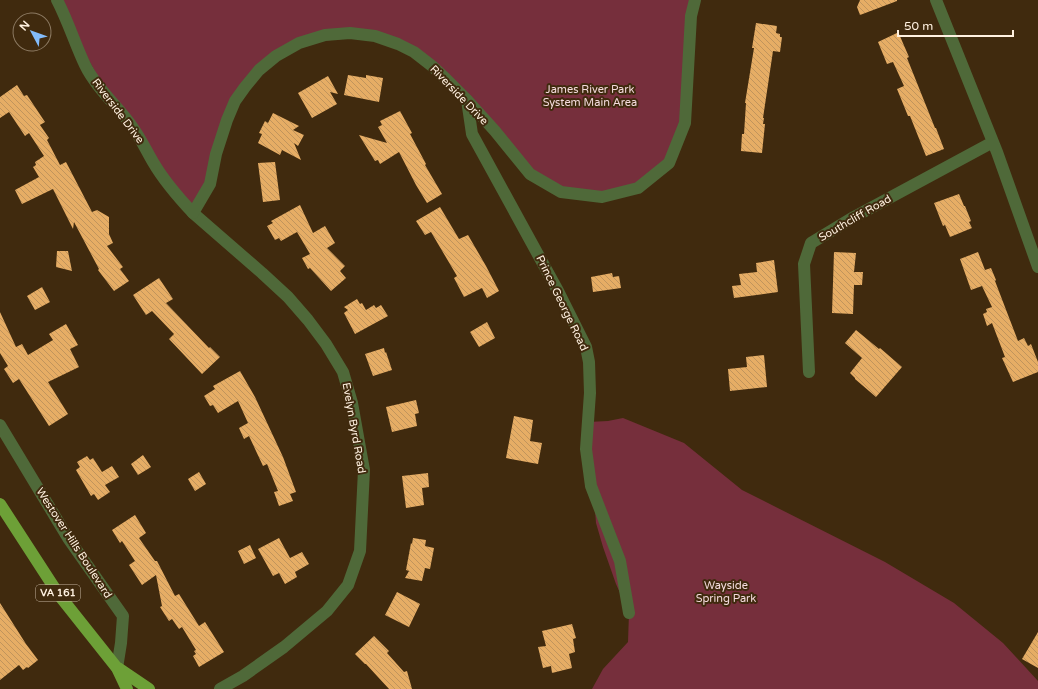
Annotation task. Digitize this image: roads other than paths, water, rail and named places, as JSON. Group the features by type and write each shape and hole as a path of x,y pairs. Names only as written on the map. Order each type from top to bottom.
{"main road":[{"name":"VA 161","path":"2,511 59,595 117,668 127,689"},
{"name":"VA 161","path":"117,668 149,689"}],"street":[{"name":"Riverside Drive","path":"57,0 85,66 101,89 131,125 163,178 193,213 210,184 216,154 227,120 235,101 245,87 260,70 276,56 299,43 325,35 350,33 375,36 398,44 414,52 441,74 467,100 495,131 530,174 561,192 602,197 638,188 669,163 685,123 692,16 695,0"},
{"path":"936,0 993,142 1038,267"},
{"name":"Prince George Road","path":"467,100 472,134 558,291 586,347 589,362 590,393 586,449 591,486 620,561 629,613"},
{"name":"Southcliff Road","path":"809,372 804,264 811,243 854,217 993,142"},
{"name":"Evelyn Byrd Road","path":"193,213 288,297 326,344 343,372 352,403 364,470 360,551 348,585 327,611 284,648 243,676 220,689"},
{"name":"Westover Hills Boulevard","path":"0,425 68,538 122,616 121,643 117,668"}],"park label":[{"name":"James River Park System Main Area","path":"590,95"},
{"name":"Wayside Spring Park","path":"726,591"}]}
